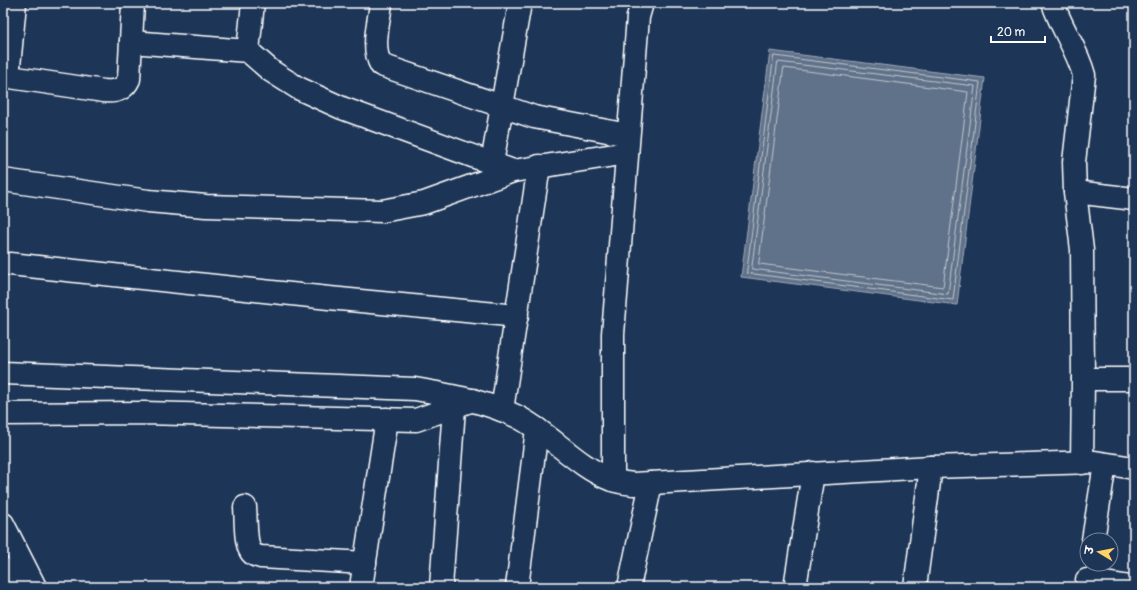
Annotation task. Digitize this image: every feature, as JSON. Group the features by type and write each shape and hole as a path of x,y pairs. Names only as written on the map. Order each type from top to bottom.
{"street":[{"path":"15,3 5,76 104,91 120,90 126,86 129,79 133,3"},
{"path":"248,51 253,3"},
{"path":"381,3 375,47 376,57 381,65 534,117 628,144"},
{"path":"492,163 520,3"},
{"path":"613,480 613,334 638,17 642,3"},
{"path":"1053,3 1057,17 1081,64 1084,75 1074,162 1075,192 1082,250 1082,463"},
{"path":"131,42 248,51 271,71 304,91 342,108 513,171"},
{"path":"3,180 148,201 192,205 265,209 367,211 402,208 424,203 513,171 628,144"},
{"path":"502,410 539,166"},
{"path":"1075,192 1134,199"},
{"path":"10,264 329,298 517,316"},
{"path":"3,373 414,389 464,404 502,410 519,418 537,430 590,469 613,480 633,484 813,473 1082,463 1105,464 1134,468"},
{"path":"1083,378 1134,379"},
{"path":"3,414 144,413 416,420 464,404"},
{"path":"440,587 464,404"},
{"path":"361,587 388,419"},
{"path":"517,587 537,430"},
{"path":"1094,532 1105,464"},
{"path":"915,587 931,468"},
{"path":"795,587 813,473"},
{"path":"629,587 652,483"},
{"path":"245,508 249,550 253,554 261,557 365,563"},
{"path":"3,524 35,587"},
{"path":"3,569 13,587"},
{"path":"1088,577 1130,587"}],"water":[{"path":"770,51 985,78 957,305 741,277"}]}
